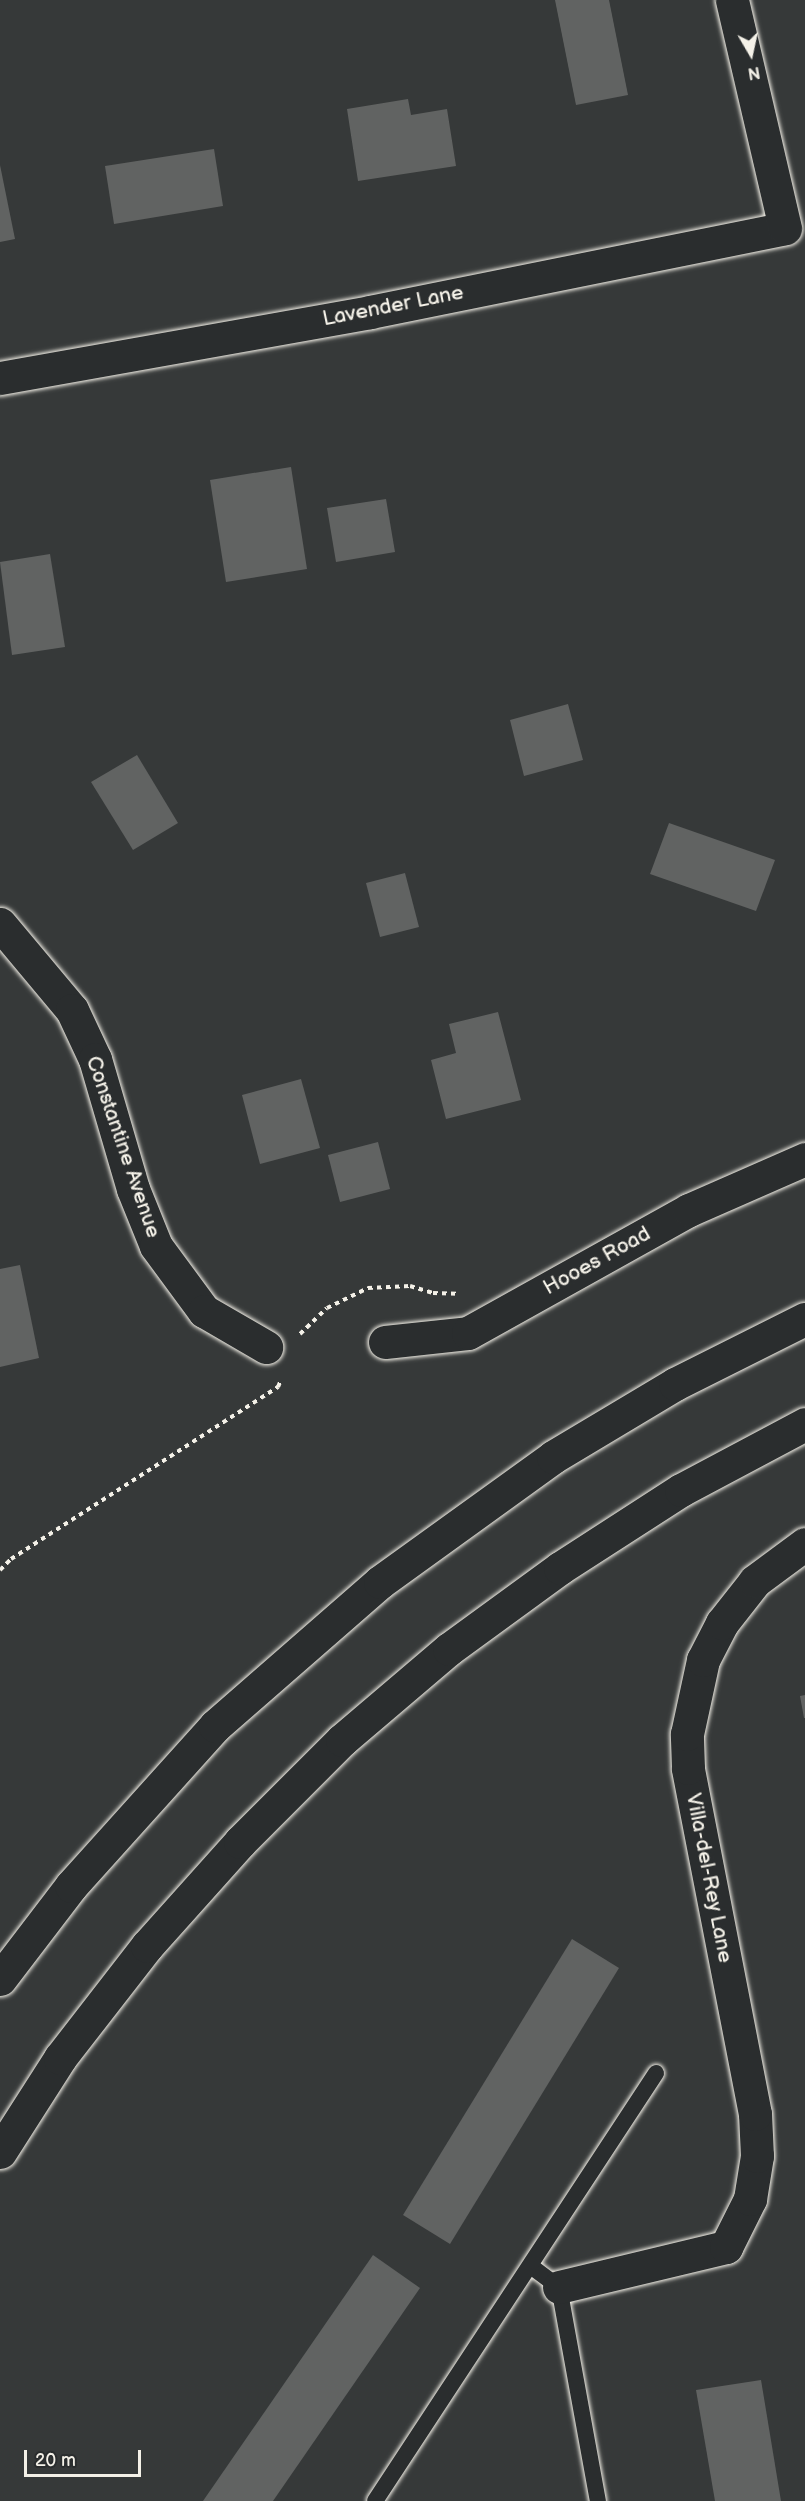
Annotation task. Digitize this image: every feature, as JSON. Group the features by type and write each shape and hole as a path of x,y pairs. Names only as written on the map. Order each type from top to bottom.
{"street":[{"name":"Lavender Lane","path":"0,378 370,312 785,228 732,0"},
{"name":"Constantine Avenue","path":"0,924 19,942 76,1020 95,1059 134,1190 156,1246 204,1311 266,1347"},
{"name":"Hooes Road","path":"385,1342 468,1333 689,1210 805,1159"},
{"path":"0,1978 118,1832 215,1726 380,1582 553,1457 686,1378 805,1318"},
{"path":"0,2152 60,2058 147,1946 233,1849 342,1740 449,1649 560,1568 681,1490 805,1424"},
{"name":"Villa-del-Rey Lane","path":"559,2287 726,2247 750,2199 757,2156 755,2114 688,1768 687,1734 703,1660 722,1623 755,1581 805,1544"},
{"path":"0,1963 28,1941"}],"lane":[{"path":"375,2501 532,2267 656,2073"},
{"path":"532,2267 559,2287 598,2501"}],"path":[{"path":"298,1337 302,1329 327,1308 368,1288 410,1286 433,1293 466,1295"},
{"path":"0,1570 11,1559 278,1387 284,1375"}],"building":[{"path":"555,0 609,0 628,95 576,105"},
{"path":"408,99 411,115 447,109 456,166 358,181 347,109"},
{"path":"214,149 223,206 114,224 105,166"},
{"path":"0,165 15,239 0,242"},
{"path":"291,467 307,569 226,582 210,480"},
{"path":"386,499 395,552 336,562 327,508"},
{"path":"50,554 65,647 12,655 0,562"},
{"path":"568,704 583,760 524,776 510,720"},
{"path":"137,755 178,823 133,850 91,782"},
{"path":"669,823 775,860 756,911 650,874"},
{"path":"405,873 419,927 380,937 366,883"},
{"path":"498,1012 521,1100 446,1119 431,1060 456,1053 449,1024"},
{"path":"301,1079 320,1148 260,1164 242,1095"},
{"path":"378,1142 390,1189 340,1202 328,1155"},
{"path":"20,1265 39,1358 0,1367 0,1269"},
{"path":"805,1695 805,1718 804,1718 800,1696"},
{"path":"572,1939 619,1968 450,2244 403,2215"},
{"path":"373,2255 420,2288 273,2501 203,2501"},
{"path":"761,2380 781,2501 715,2501 696,2390"}]}
